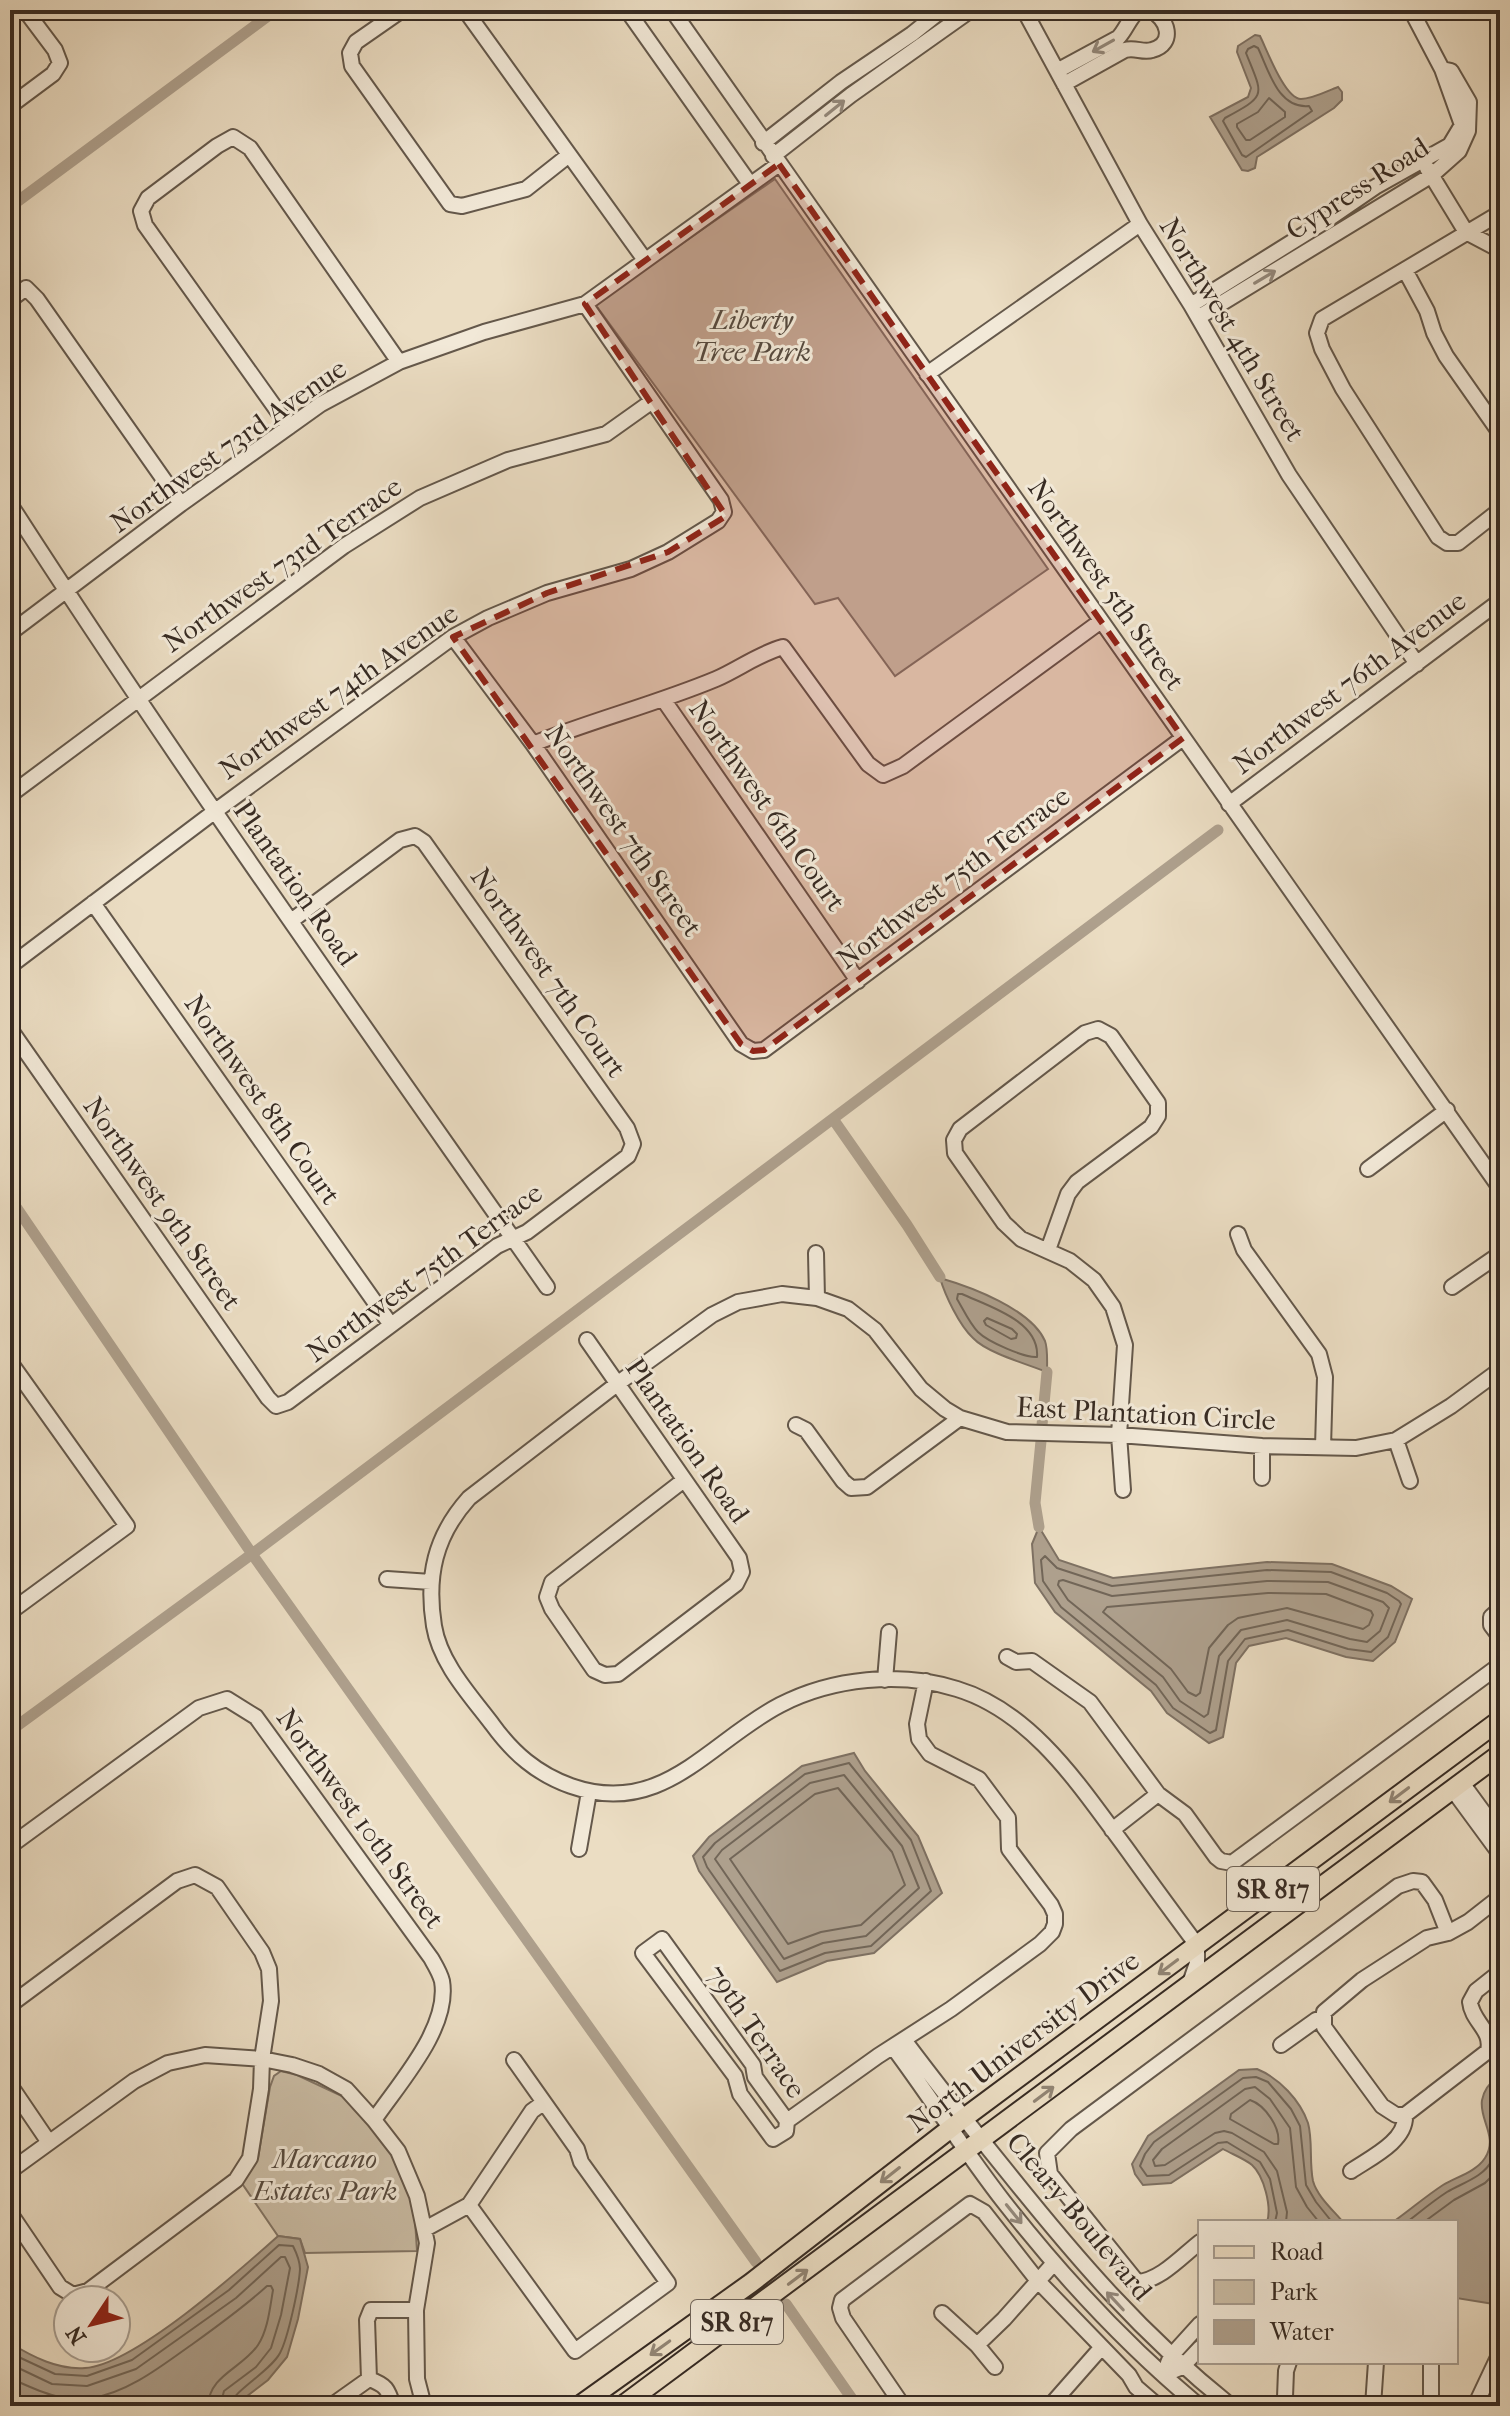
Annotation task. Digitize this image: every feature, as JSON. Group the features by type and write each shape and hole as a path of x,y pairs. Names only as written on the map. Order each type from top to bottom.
{"main road":[{"name":"North University Drive","path":"579,2406 751,2283 958,2123 1500,1720"},
{"path":"1457,1786 1456,1765 1462,1748"},
{"name":"North University Drive","path":"622,2406 1500,1754"},
{"path":"591,2406 604,2396 606,2386"}],"street":[{"path":"10,106 53,74 60,63 55,50 25,10"},
{"path":"402,10 356,42 350,53 352,66 450,204 462,206 526,189 569,155"},
{"path":"465,10 645,260"},
{"path":"627,10 750,184"},
{"name":"Northwest 5th Street","path":"672,10 1499,1184"},
{"path":"763,143 841,82 942,10"},
{"name":"Northwest 73rd Avenue","path":"10,633 181,504 321,404 399,362 484,332 585,304 750,184 851,95 971,10"},
{"name":"Northwest 4th Street","path":"1024,10 1140,224 1195,311 1289,475 1417,664"},
{"path":"1060,78 1118,38 1139,10"},
{"path":"1060,78 1125,50 1157,48 1166,35 1167,27 1161,17 1149,10"},
{"name":"Cypress Road","path":"1411,10 1442,69 1462,125 1450,145 1423,161"},
{"path":"1497,10 1500,16"},
{"name":"Cypress Road","path":"1195,311 1432,175 1459,151 1468,131 1469,102 1451,71 1442,69"},
{"path":"289,427 145,225 141,211 148,198 217,146 233,137 250,148 399,362"},
{"path":"1195,311 1375,187 1423,161 1466,232 1500,250"},
{"path":"1500,213 1322,319 1317,333 1322,349 1357,415 1438,537 1447,543 1458,543 1500,510"},
{"path":"927,374 1140,224"},
{"path":"1405,270 1446,356 1500,433"},
{"path":"10,300 26,288 37,299 181,504"},
{"path":"585,304 651,402"},
{"name":"Northwest 74th Avenue","path":"10,966 453,637 547,593 631,569 668,552 718,521 724,512 721,500 651,402"},
{"name":"Northwest 73rd Terrace","path":"10,795 344,546 420,498 508,460 606,434 651,402"},
{"name":"Plantation Road","path":"10,504 214,812 547,1287"},
{"name":"Northwest 76th Avenue","path":"1229,804 1500,601"},
{"path":"533,744 718,678 766,652 783,647 868,764 883,775 903,766 1101,621"},
{"name":"Northwest 7th Street","path":"453,637 533,744 741,1044 753,1051"},
{"name":"Northwest 6th Court","path":"663,699 858,981"},
{"name":"Northwest 75th Terrace","path":"753,1051 764,1050 1183,738"},
{"name":"Northwest 7th Court","path":"291,921 400,840 415,836 424,842 627,1128 633,1144"},
{"name":"Northwest 8th Court","path":"93,903 391,1325"},
{"name":"Northwest 9th Street","path":"10,1029 276,1406"},
{"path":"1048,1250 1068,1194 1077,1182 1151,1127 1158,1116 1158,1103 1111,1036 1098,1029 1085,1033 960,1129 954,1140 955,1153 1004,1223 1021,1239 1070,1261 1094,1280 1113,1307 1125,1345 1119,1435 1123,1490"},
{"path":"1368,1169 1447,1110"},
{"name":"Northwest 75th Terrace","path":"276,1406 288,1402 497,1246 527,1232 628,1156 633,1144"},
{"path":"1238,1234 1244,1250 1319,1354 1325,1377 1323,1447"},
{"path":"816,1253 817,1298"},
{"path":"1452,1287 1500,1254"},
{"name":"East Plantation Circle","path":"1197,1945 1053,1754 1018,1723 982,1699 958,1689 926,1681 885,1680 842,1684 781,1704 685,1771 653,1787 620,1794 589,1792 554,1780 527,1763 505,1743 449,1665 436,1635 431,1608 431,1582 438,1548 452,1517 469,1498 712,1315 738,1302 782,1294 817,1298 848,1309 875,1330 921,1389 945,1409 960,1418 1007,1432 1356,1448 1396,1440 1451,1406 1500,1370"},
{"name":"Plantation Road","path":"587,1340 739,1558 742,1572 736,1584 618,1674 605,1675 594,1670 552,1609 547,1597 552,1582 684,1480"},
{"path":"10,1362 127,1526 10,1612"},
{"path":"796,1425 806,1430 851,1488 867,1487 960,1418"},
{"path":"1396,1440 1410,1481"},
{"path":"1262,1446 1262,1478"},
{"path":"387,1579 431,1582"},
{"path":"1500,1609 1491,1617 1491,1625 1500,1637"},
{"path":"885,1680 889,1632"},
{"path":"1007,1657 1016,1662 1032,1661 1090,1702 1158,1794 1185,1814 1216,1857 1226,1863 1236,1861 1500,1665"},
{"path":"787,2121 1040,1944 1055,1924 1051,1905 1009,1849 1008,1818 979,1779 930,1754 919,1739 917,1724 926,1681"},
{"name":"Northwest 10th Street","path":"10,1846 199,1708 227,1699 256,1717 431,1958 442,1978 439,2020 374,2120"},
{"path":"1457,1786 1485,1825 1500,1854"},
{"path":"579,1849 589,1792"},
{"path":"1112,1830 1158,1794"},
{"path":"1485,1825 1500,1835"},
{"path":"10,2005 177,1881 195,1875 217,1887 262,1952 269,1969 271,2001 261,2089 250,2158 236,2180 88,2291 73,2295 60,2287 10,2213"},
{"path":"1198,2244 1156,2276 1137,2282 1050,2174 1047,2153 1071,2129 1398,1886 1413,1881 1422,1882 1435,1900 1448,1933"},
{"path":"1500,1897 1468,1922 1448,1933 1427,1938 1362,1980 1324,2012 1324,2027 1382,2106 1396,2115 1405,2115 1488,2051 1490,2039 1474,2016 1470,2002 1476,1991 1500,1972"},
{"name":"79th Terrace","path":"662,1939 753,2065 755,2077 787,2121 786,2131 773,2139 740,2094 735,2076 643,1953 662,1939"},
{"path":"1188,1987 1197,1963 1197,1945"},
{"path":"1281,2045 1316,2020 1323,2019"},
{"name":"Cleary Boulevard","path":"899,2044 975,2145 1095,2280 1176,2361 1231,2406"},
{"path":"10,2171 134,2081 168,2063 205,2055 262,2059 319,2074 346,2089 398,2151 417,2196 425,2229 426,2256 416,2310 417,2379 424,2406"},
{"path":"469,2205 575,2351 668,2283 581,2162 577,2149 514,2060"},
{"path":"10,2085 48,2141"},
{"path":"425,2229 469,2205 532,2111 543,2103"},
{"path":"1351,2171 1397,2138 1405,2124 1405,2115"},
{"name":"Cleary Boulevard","path":"975,2145 1002,2200 1054,2263 1097,2310 1199,2406"},
{"path":"903,2406 843,2318 840,2308 842,2300 970,2204 984,2212 1038,2281 1129,2375 1136,2387 1158,2406"},
{"path":"977,2345 1054,2263"},
{"path":"369,2379 367,2320 371,2310 416,2310"},
{"path":"942,2313 977,2345 995,2367"},
{"path":"1176,2361 1198,2327"},
{"path":"1050,2406 1101,2348"},
{"path":"1136,2387 1159,2370 1198,2349"},
{"path":"1475,2406 1500,2353"},
{"path":"1285,2397 1288,2364"},
{"path":"1373,2406 1376,2364"},
{"path":"1431,2364 1431,2406"},
{"path":"331,2406 369,2379"},
{"path":"369,2379 388,2389 393,2406"}],"highlighted area":[{"path":"779,164 1183,738 764,1050 753,1051 741,1044 453,637 547,593 668,552 726,516 585,304"}],"green space":[{"name":"Liberty Tree Park","path":"775,179 1048,569 895,676 838,598 815,604 595,304"},
{"name":"Marcano Estates Park","path":"281,2071 297,2075 344,2097 379,2129 408,2181 417,2251 305,2253 300,2239 278,2236 241,2182 258,2158 270,2087 274,2076"}],"water":[{"path":"1255,35 1260,36 1283,83 1295,97 1310,98 1338,87 1342,100 1257,157 1255,168 1248,171 1242,170 1210,117 1248,97 1251,88 1237,52 1238,46"},
{"path":"940,1278 983,1293 1027,1319 1045,1341 1047,1372 997,1353 973,1338 953,1310"},
{"path":"1039,1527 1059,1560 1113,1578 1267,1562 1332,1564 1391,1586 1412,1599 1395,1642 1373,1661 1346,1657 1286,1638 1249,1646 1236,1663 1223,1737 1209,1743 1167,1713 1151,1691 1055,1612 1035,1583 1032,1544"},
{"path":"854,1753 918,1836 942,1893 874,1953 827,1961 777,1982 699,1871 693,1856 709,1837 802,1766"},
{"path":"1257,2069 1265,2073 1281,2084 1300,2106 1308,2123 1315,2187 1341,2220 1267,2220 1268,2200 1256,2170 1223,2149 1171,2183 1143,2185 1135,2174 1132,2164 1148,2136 1239,2070"},
{"path":"1500,2074 1500,2305 1458,2298 1458,2220 1396,2220 1485,2158 1489,2137 1482,2108 1488,2086"},
{"path":"278,2236 300,2239 308,2267 287,2357 268,2380 234,2406 10,2406 10,2343 37,2358 65,2367 132,2364 132,2350 186,2314"}],"waterway":[{"path":"10,207 276,10"},
{"path":"10,1731 252,1554 1218,830"},
{"path":"833,1119 940,1277"},
{"path":"10,1198 252,1554 756,2262"},
{"path":"1042,1425 1047,1372"},
{"path":"1039,1527 1035,1503 1041,1441"},
{"path":"786,2304 857,2406"}]}
